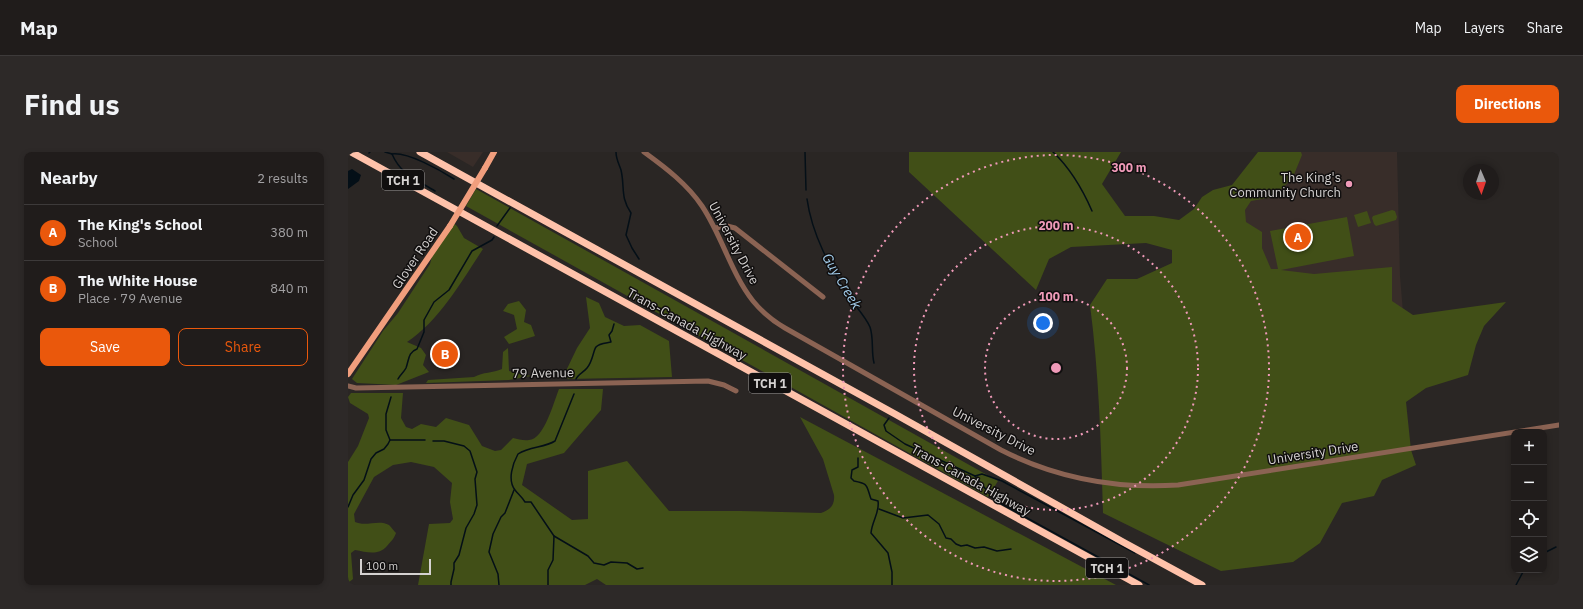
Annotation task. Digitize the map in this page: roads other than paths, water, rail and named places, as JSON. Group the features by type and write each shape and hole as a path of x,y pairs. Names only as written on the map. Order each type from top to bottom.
{"highway":[{"name":"Trans-Canada Highway","path":"351,152 1139,585"},
{"name":"Trans-Canada Highway","path":"420,152 1202,585"}],"main road":[{"name":"Glover Road","path":"348,374 450,226 494,152"}],"street":[{"name":"University Drive","path":"644,152 678,179 703,207 748,294 759,308 775,322 1006,452 1042,467 1077,478 1129,486 1178,485 1559,425"},
{"path":"715,228 727,226 735,228 823,298"},
{"name":"79 Avenue","path":"348,386 356,388 708,381 724,385 736,391"}],"waterway":[{"path":"385,152 399,154 415,159 454,179"},
{"path":"616,152 621,170 625,202 631,213 626,235 639,259"},
{"name":"Guy Creek","path":"805,152 806,190"},
{"path":"1053,152 1076,179 1092,211"},
{"path":"392,154 405,172 435,191"},
{"name":"Guy Creek","path":"807,199 809,212 817,238 835,274 870,327 874,363"},
{"path":"497,226 510,208"},
{"path":"398,379 406,368 410,354 417,349 424,332 424,320 434,302 449,290 472,251 492,240 494,237"},
{"path":"576,379 589,365 596,347 601,344 611,342 609,335 614,324"},
{"path":"574,394 555,441 518,454 514,462 511,481 515,490 525,502 531,502 554,536 588,556 594,563 604,565 611,562 627,563 637,569 643,568"},
{"path":"348,507 353,495 364,480 371,459 376,453 384,449 390,440 386,430 386,414 391,397"},
{"path":"889,418 884,425 886,431 905,444 975,476 992,497 1000,503 1149,585"},
{"path":"390,440 425,440"},
{"path":"433,441 444,441 464,446 470,451 477,472 475,479 477,505 466,528 459,555 454,563 451,585"},
{"name":"Guy Creek","path":"858,458 858,467 852,470 851,478 854,481 865,484 871,499 878,501 878,509 871,533 888,553 892,572 892,585"},
{"path":"975,476 982,474 1002,481 1135,553"},
{"path":"499,585 498,574 489,552 493,534 501,517 505,513 514,490"},
{"path":"879,509 903,518 928,515 939,524 946,538 951,539 956,544 961,546 967,545 975,548 984,547 997,551 1011,549"},
{"path":"548,585 548,570 553,560 554,536"},
{"path":"1547,552 1556,547"},
{"path":"1516,585 1522,573"}],"place":[{"name":"The King's Community Church","path":"1349,184"},
{"name":"The King's School","path":"1298,237"},
{"name":"The White House","path":"445,354"}]}
